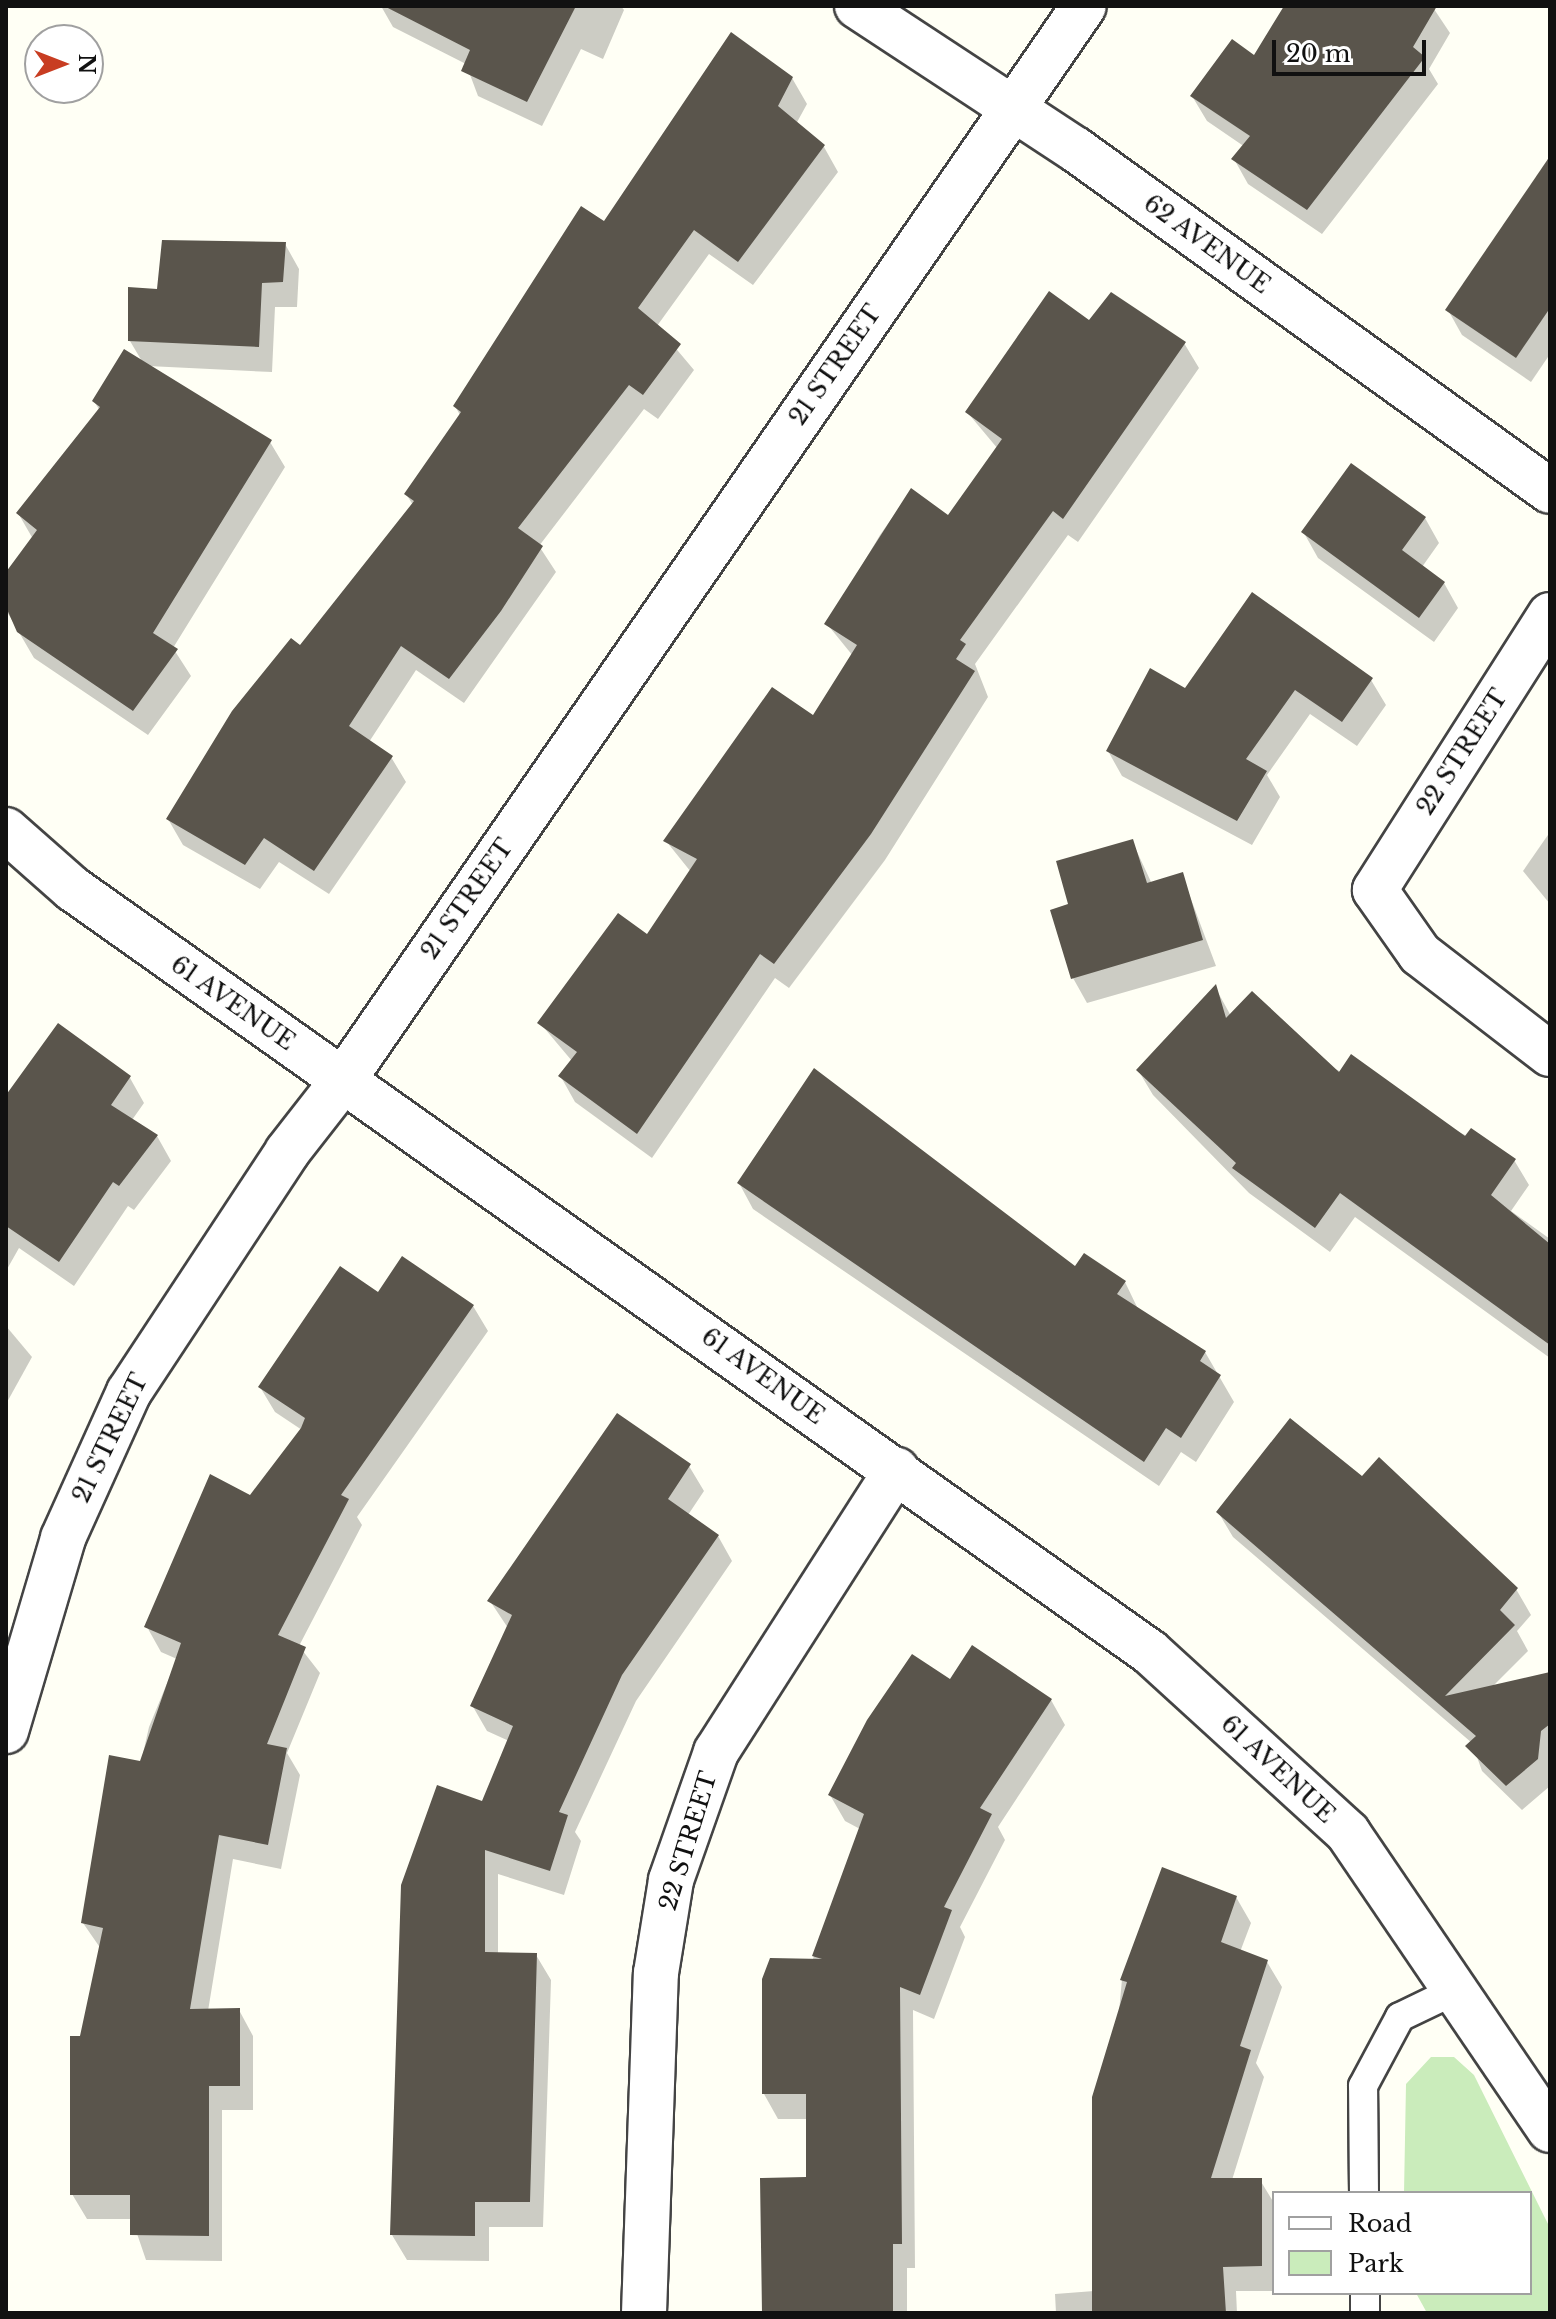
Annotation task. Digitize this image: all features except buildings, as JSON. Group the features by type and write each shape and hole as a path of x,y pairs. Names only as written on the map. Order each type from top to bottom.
{"street":[{"name":"62 AVENUE","path":"857,6 1013,110 1550,491"},
{"name":"21 STREET","path":"6,1731 63,1538 129,1392 287,1152 344,1079 1084,6"},
{"name":"22 STREET","path":"1550,615 1375,890 1420,954 1550,1054"},
{"name":"61 AVENUE","path":"6,830 73,889 1150,1652 1348,1833 1550,2130"},
{"name":"22 STREET","path":"644,2313 655,1988 671,1880 716,1752 896,1470"}],"lane":[{"path":"1364,2191 1363,2086 1400,2017 1456,1990"}],"green space":[{"path":"1431,2057 1454,2057 1474,2075 1532,2191 1404,2191 1406,2084"},
{"path":"1532,2192 1550,2228 1550,2313 1427,2313 1417,2295 1532,2295"}]}
